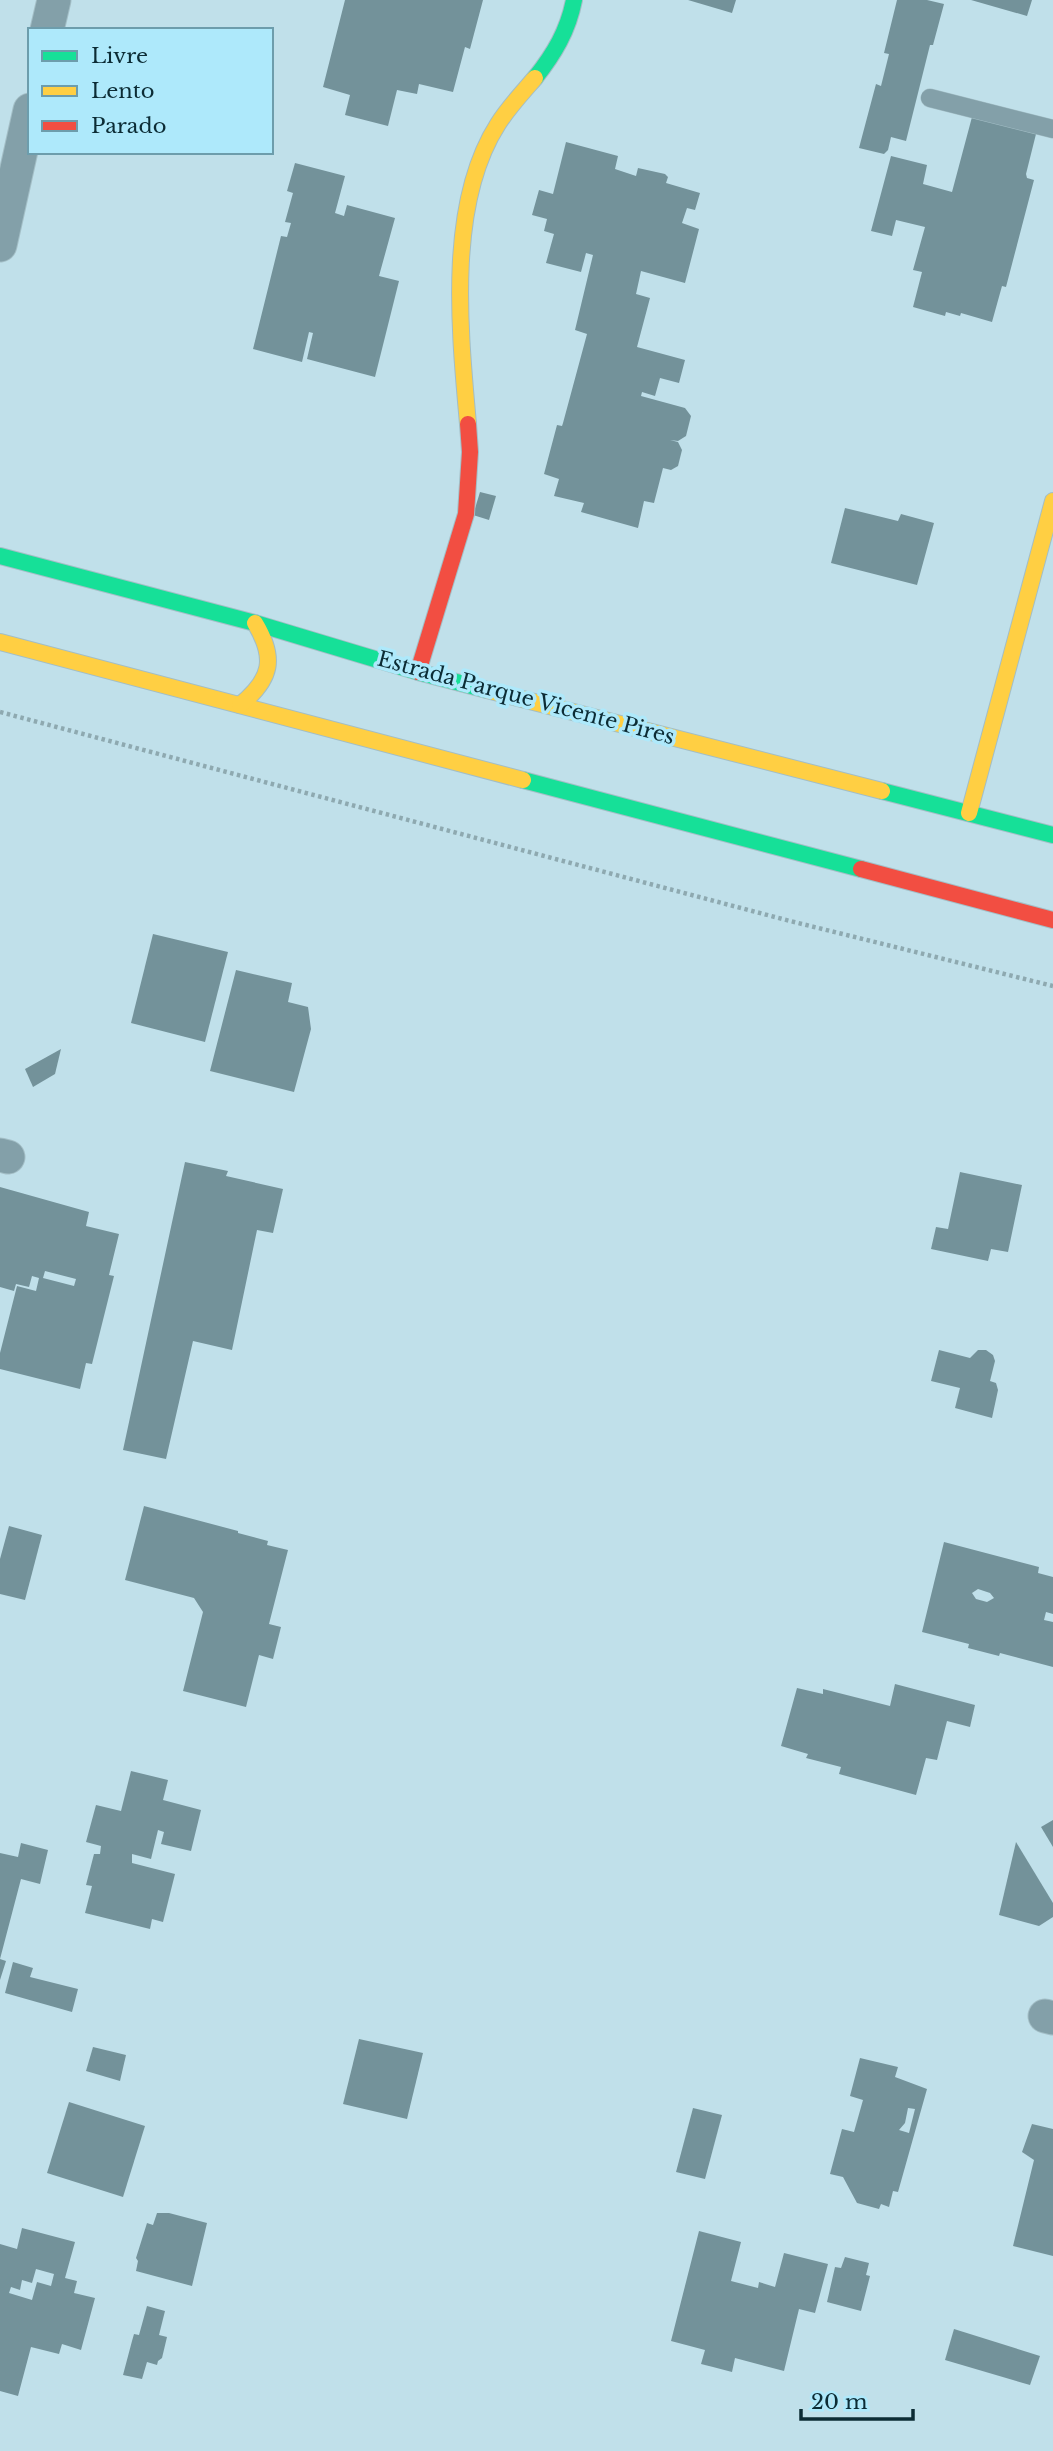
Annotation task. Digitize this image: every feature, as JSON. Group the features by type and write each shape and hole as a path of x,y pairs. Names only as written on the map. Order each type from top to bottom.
{"main road":[{"path":"418,672 466,514 470,453 461,341 462,231 477,169 497,125 553,55 570,22 574,0"},
{"path":"969,813 1053,501"},
{"name":"Estrada Parque Vicente Pires","path":"0,556 255,623 418,672 1053,835"},
{"path":"240,705 255,694 266,677 269,659 266,639 255,623"},
{"path":"0,642 1053,920"}],"street":[{"path":"47,28 54,0"},
{"path":"0,245 28,119"}],"lane":[{"path":"930,98 1053,129"}],"path":[{"path":"0,712 776,918 1053,986"}],"building":[{"path":"345,0 483,0 470,49 465,47 453,92 419,84 417,94 397,90 388,126 345,115 350,95 323,87"},
{"path":"688,0 736,0 732,13"},
{"path":"897,0 927,0 944,4 933,45 930,45 906,141 891,137 888,150 884,154 859,148 876,84 881,86 889,54 884,53"},
{"path":"971,0 1032,0 1027,16"},
{"path":"972,117 1036,134 1026,174 1027,178 1034,180 1006,287 1002,286 992,322 961,313 960,316 946,312 945,316 913,307 922,272 913,270 925,227 896,220 892,236 871,231 891,156 927,165 923,184 952,192"},
{"path":"566,142 618,156 615,169 636,176 638,168 665,174 668,177 666,183 700,193 695,210 687,208 682,223 699,229 685,283 641,271 636,294 650,298 637,347 685,360 679,383 660,378 655,396 642,392 641,396 685,408 691,416 686,436 678,441 670,440 678,442 682,450 678,466 671,470 663,468 654,503 644,501 638,528 581,512 584,503 554,496 559,479 544,474 557,425 562,426 563,423 587,334 575,330 593,255 586,253 581,272 546,263 554,234 544,231 547,219 532,215 539,190 553,194"},
{"path":"295,163 345,176 335,213 344,216 347,205 395,218 379,276 399,281 375,377 307,359 313,333 309,332 302,362 253,349 281,236 287,237 291,223 285,222 293,193 287,191"},
{"path":"480,492 496,496 489,520 473,515"},
{"path":"845,508 898,521 901,514 934,523 917,585 831,563"},
{"path":"153,934 228,952 205,1042 131,1023"},
{"path":"236,970 292,983 288,1002 308,1007 311,1029 294,1092 210,1071"},
{"path":"61,1049 55,1074 33,1087 25,1069"},
{"path":"185,1162 228,1171 226,1176 283,1189 273,1233 257,1230 232,1350 193,1341 166,1459 123,1450"},
{"path":"960,1172 1022,1185 1008,1252 991,1249 988,1261 931,1249 936,1227 948,1229"},
{"path":"0,1187 89,1212 86,1226 119,1234 109,1275 114,1276 92,1364 86,1363 80,1389 0,1369 0,1353 17,1286 36,1291 39,1278 32,1276 29,1287 16,1284 14,1291 0,1287","holes":["45,1271 76,1279 74,1286 43,1278"]},
{"path":"939,1350 970,1358 978,1350 986,1350 993,1355 995,1361 990,1381 996,1383 998,1390 992,1418 955,1408 960,1388 931,1381"},
{"path":"144,1506 238,1531 268,1541 267,1545 288,1550 269,1624 281,1627 273,1659 259,1655 246,1707 183,1691 203,1612 194,1598 125,1580"},
{"path":"9,1526 42,1535 25,1600 0,1594 0,1559"},
{"path":"944,1542 1039,1567 1038,1573 1053,1577 1053,1614 1046,1612 1044,1620 1053,1622 1053,1667 1000,1653 999,1656 968,1648 969,1644 922,1632","holes":["978,1589 990,1593 994,1598 987,1602 976,1599 972,1593"]},
{"path":"895,1684 975,1705 970,1727 947,1721 937,1760 926,1758 916,1795 839,1774 841,1767 806,1758 808,1754 781,1746 797,1688 823,1694 823,1689 890,1706"},
{"path":"131,1771 168,1780 163,1800 201,1810 191,1851 161,1844 164,1832 158,1830 151,1859 132,1854 132,1863 175,1874 163,1922 152,1919 150,1929 85,1913 92,1886 86,1885 94,1854 100,1854 101,1846 86,1842 96,1805 121,1811"},
{"path":"1053,1820 1053,1847 1041,1827"},
{"path":"1016,1842 1053,1903 1053,1917 1039,1926 999,1915"},
{"path":"21,1843 48,1850 40,1884 21,1879 0,1959 0,1853 18,1857"},
{"path":"0,1959 6,1961 0,1980"},
{"path":"13,1962 33,1968 30,1977 78,1989 72,2012 5,1993"},
{"path":"359,2039 423,2053 407,2119 343,2104"},
{"path":"93,2047 126,2055 120,2081 86,2071"},
{"path":"860,2058 898,2067 895,2077 927,2089 898,2192 893,2191 889,2207 881,2204 879,2209 857,2203 843,2177 830,2174 842,2129 854,2132 863,2100 850,2096","holes":["908,2108 915,2109 909,2133 899,2130 905,2123"]},
{"path":"69,2102 145,2126 123,2197 47,2173"},
{"path":"693,2108 722,2115 705,2179 676,2172"},
{"path":"1032,2124 1053,2129 1053,2256 1013,2246 1034,2160 1022,2152"},
{"path":"157,2213 169,2213 207,2223 192,2286 136,2271 136,2258 147,2223 153,2225"},
{"path":"22,2228 75,2242 65,2278 77,2281 74,2293 95,2298 81,2350 62,2344 59,2354 31,2347 18,2396 0,2391 0,2244 17,2249","holes":["36,2269 54,2274 51,2286 37,2282 32,2300 9,2293 11,2287 20,2290 22,2280 32,2283"]},
{"path":"699,2231 741,2242 731,2281 758,2288 759,2282 775,2287 784,2253 828,2264 815,2313 799,2309 784,2371 735,2358 732,2372 701,2364 705,2350 671,2341"},
{"path":"845,2257 869,2263 866,2275 870,2276 861,2311 827,2302 835,2267 841,2268"},
{"path":"147,2306 165,2311 159,2335 167,2337 162,2358 157,2365 147,2362 142,2379 123,2375 134,2334 139,2335"},
{"path":"954,2329 1040,2356 1030,2385 945,2360"}],"traffic: fast":[{"path":"535,78 559,42 574,0"},
{"path":"0,556 255,623 487,690"},
{"path":"523,780 861,869"},
{"path":"882,791 1053,835"}],"traffic: slow":[{"path":"468,424 462,350 460,270 470,192 481,156 498,124 535,78"},
{"path":"969,813 1053,501"},
{"path":"240,705 259,686 267,667 266,647 255,623"},
{"path":"0,642 523,780"},
{"path":"487,690 882,791"}],"traffic: jam":[{"path":"418,672 466,514 470,452 468,424"},
{"path":"861,869 1053,920"}]}
